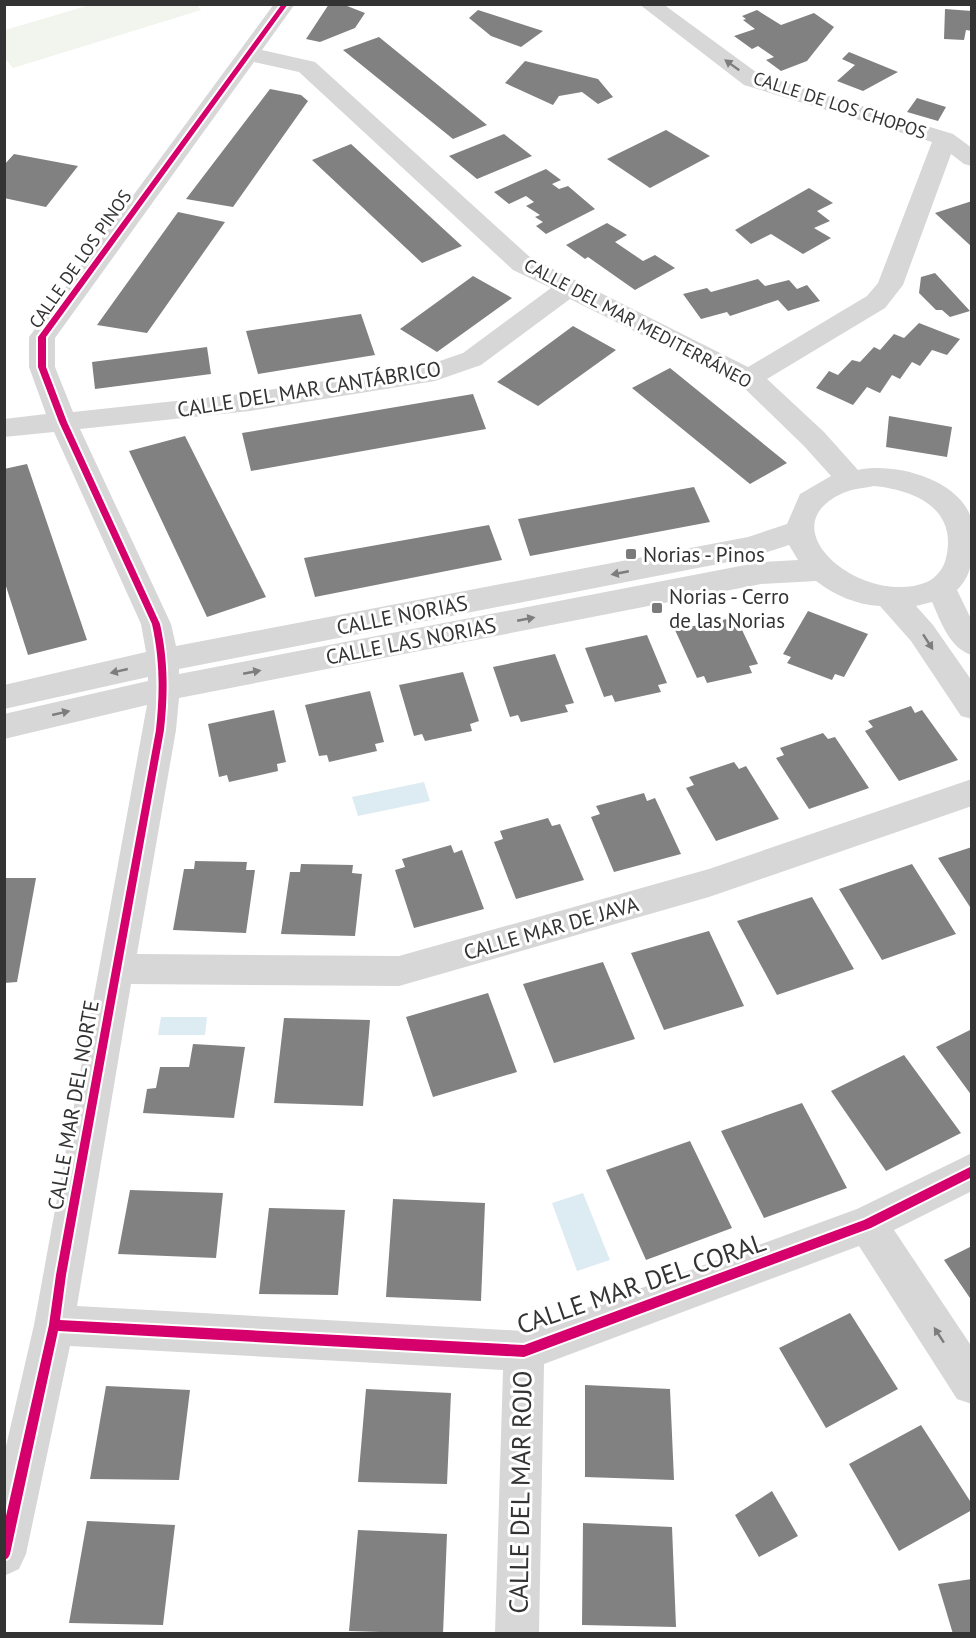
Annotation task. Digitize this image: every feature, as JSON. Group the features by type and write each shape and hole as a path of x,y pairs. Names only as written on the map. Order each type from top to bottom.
{"street":[{"name":"CALLE DE LOS PINOS","path":"165,674 156,624 63,422 42,367 42,337 285,4"},
{"name":"CALLE DE LOS CHOPOS","path":"649,4 752,80 945,139 972,159"},
{"name":"CALLE DEL MAR MEDITERRÁNEO","path":"249,54 307,67 522,264 749,378 814,439 849,478"},
{"path":"749,378 876,302 890,285 945,139"},
{"name":"CALLE DEL MAR CANTÁBRICO","path":"4,428 250,402 435,372 472,359 568,288"},
{"path":"849,478 901,479 926,488 967,517 970,537 969,556 959,574 941,588 918,596 890,598 848,587 820,570 805,552 799,531 802,514 812,498 828,486 849,478"},
{"name":"CALLE NORIAS","path":"4,697 165,674 749,547 799,531"},
{"name":"CALLE LAS NORIAS","path":"4,727 165,674 761,573 820,570"},
{"path":"941,588 957,624 972,644"},
{"path":"890,598 922,633 972,707"},
{"name":"CALLE MAR DEL NORTE","path":"4,1554 54,1325 115,969 160,730 165,674"},
{"name":"CALLE MAR DE JAVA","path":"115,969 399,971 709,883 972,792"},
{"name":"CALLE MAR DEL CORAL","path":"54,1325 524,1351 867,1224 972,1171"},
{"path":"867,1224 972,1384"},
{"name":"CALLE DEL MAR ROJO","path":"517,1634 524,1351"}],"shaded area":[{"path":"196,4 201,10 13,68 5,58 5,30 90,5"},
{"path":"424,782 430,801 358,816 352,797"},
{"path":"161,1017 207,1017 205,1035 158,1035"},
{"path":"583,1193 610,1260 577,1271 552,1203"}],"building":[{"path":"329,4 342,4 365,13 355,28 320,42 306,39"},
{"path":"945,9 972,11 972,31 966,30 964,40 944,39"},
{"path":"478,10 543,31 521,47 491,36 469,18"},
{"path":"757,10 781,25 814,13 834,27 807,61 781,71 766,60 774,57 758,46 752,49 734,36 755,29 743,20 746,19 742,16"},
{"path":"379,37 487,125 453,139 343,50"},
{"path":"849,52 898,72 863,91 837,81 855,65 842,59"},
{"path":"525,61 598,79 613,97 598,104 582,92 559,96 553,105 505,83"},
{"path":"270,89 301,95 308,101 233,207 186,199"},
{"path":"917,98 946,107 938,121 907,112"},
{"path":"666,130 710,156 650,188 607,159"},
{"path":"504,134 532,156 477,179 449,156"},
{"path":"351,144 462,246 422,263 312,160"},
{"path":"14,154 78,166 46,207 4,198 4,165"},
{"path":"546,169 561,180 552,184 559,189 568,186 595,209 546,234 536,226 543,222 535,217 540,215 526,206 534,202 526,196 509,204 494,192"},
{"path":"809,188 833,203 817,211 830,221 814,228 831,238 803,254 771,234 751,244 735,230"},
{"path":"972,201 972,247 935,213"},
{"path":"178,212 225,222 147,333 97,325"},
{"path":"607,223 627,235 615,242 643,261 655,255 675,268 635,290 588,257 585,259 566,245"},
{"path":"935,273 970,311 950,317 942,310 936,310 919,293 921,277"},
{"path":"473,276 512,298 437,352 400,329"},
{"path":"758,279 765,286 789,280 797,289 807,285 820,301 788,311 778,300 730,316 727,312 701,319 683,294 707,288 711,292"},
{"path":"361,314 375,355 258,374 246,331"},
{"path":"919,323 960,339 947,355 932,350 920,366 912,362 900,379 892,375 880,393 867,387 853,405 816,388 829,371 838,375 852,360 860,362 874,347 880,350 894,334 904,338"},
{"path":"573,326 616,350 538,406 497,382"},
{"path":"207,347 211,374 95,389 92,362"},
{"path":"670,368 787,463 750,484 632,388"},
{"path":"473,394 486,429 251,471 242,433"},
{"path":"889,416 952,427 947,457 886,447"},
{"path":"185,436 266,597 207,617 129,451"},
{"path":"27,464 87,640 28,655 4,580 4,469"},
{"path":"694,487 710,522 530,556 518,519"},
{"path":"489,525 502,560 315,597 304,558"},
{"path":"808,611 868,634 844,677 835,674 832,680 787,663 791,657 783,654"},
{"path":"736,617 758,664 749,666 752,673 707,683 704,676 697,678 675,630"},
{"path":"647,635 667,683 658,685 661,692 615,702 612,695 604,697 585,648"},
{"path":"555,654 574,703 565,705 568,712 521,722 518,715 510,717 493,667"},
{"path":"463,672 479,721 470,724 472,731 425,741 422,734 414,736 399,685"},
{"path":"370,691 384,742 375,744 377,751 329,762 327,755 319,756 305,705"},
{"path":"911,706 915,713 922,710 958,760 899,781 865,731 873,727 868,721"},
{"path":"274,710 286,762 277,764 278,771 229,782 227,775 219,777 208,724"},
{"path":"823,733 828,739 835,737 869,788 809,809 776,758 784,755 780,748"},
{"path":"734,762 739,769 746,766 779,819 716,841 686,788 694,785 689,777"},
{"path":"644,793 647,801 655,798 681,854 614,872 591,817 600,814 596,806"},
{"path":"548,818 552,826 560,824 584,880 516,899 494,842 503,839 500,831"},
{"path":"451,845 454,853 462,850 484,909 414,928 395,870 405,867 402,859"},
{"path":"972,847 972,910 938,858"},
{"path":"195,861 247,862 246,870 255,870 246,933 173,930 184,869 194,869"},
{"path":"301,864 353,865 352,873 362,874 355,936 281,934 290,872 300,872"},
{"path":"912,864 956,934 882,960 839,889"},
{"path":"4,878 36,878 17,982 4,983"},
{"path":"812,897 854,969 777,995 737,921"},
{"path":"709,931 744,1006 664,1030 631,953"},
{"path":"603,962 635,1039 554,1063 523,984"},
{"path":"488,993 517,1072 433,1097 406,1017"},
{"path":"284,1018 370,1020 363,1106 274,1103"},
{"path":"972,1029 972,1096 936,1047"},
{"path":"193,1044 245,1047 234,1118 143,1113 147,1089 156,1088 160,1067 189,1067"},
{"path":"904,1055 961,1133 886,1171 831,1091"},
{"path":"802,1103 847,1188 764,1218 721,1131"},
{"path":"690,1141 732,1228 646,1260 606,1170"},
{"path":"130,1190 223,1193 216,1258 118,1254"},
{"path":"393,1199 485,1203 481,1301 386,1297"},
{"path":"269,1208 345,1210 338,1295 259,1294"},
{"path":"972,1246 972,1301 944,1260"},
{"path":"850,1313 898,1389 826,1428 779,1348"},
{"path":"585,1385 670,1389 674,1480 585,1477"},
{"path":"106,1386 190,1390 179,1480 90,1479"},
{"path":"366,1389 451,1393 447,1484 358,1482"},
{"path":"921,1425 972,1504 972,1510 899,1551 849,1464"},
{"path":"772,1491 798,1536 759,1557 735,1515"},
{"path":"87,1521 175,1525 163,1625 69,1623"},
{"path":"583,1523 672,1527 676,1627 582,1625"},
{"path":"358,1530 447,1534 443,1634 349,1631"},
{"path":"972,1579 972,1634 953,1634 938,1584"}],"cycle path":[{"path":"4,1554 54,1325 61,1275 160,730 164,689 162,652 156,624 63,422 42,367 42,337 285,4"},
{"path":"54,1325 524,1351 867,1224 972,1171"}],"place":[{"name":"Norias - Pinos","path":"631,554"},
{"name":"Norias - Cerro de las Norias","path":"657,608"}]}
